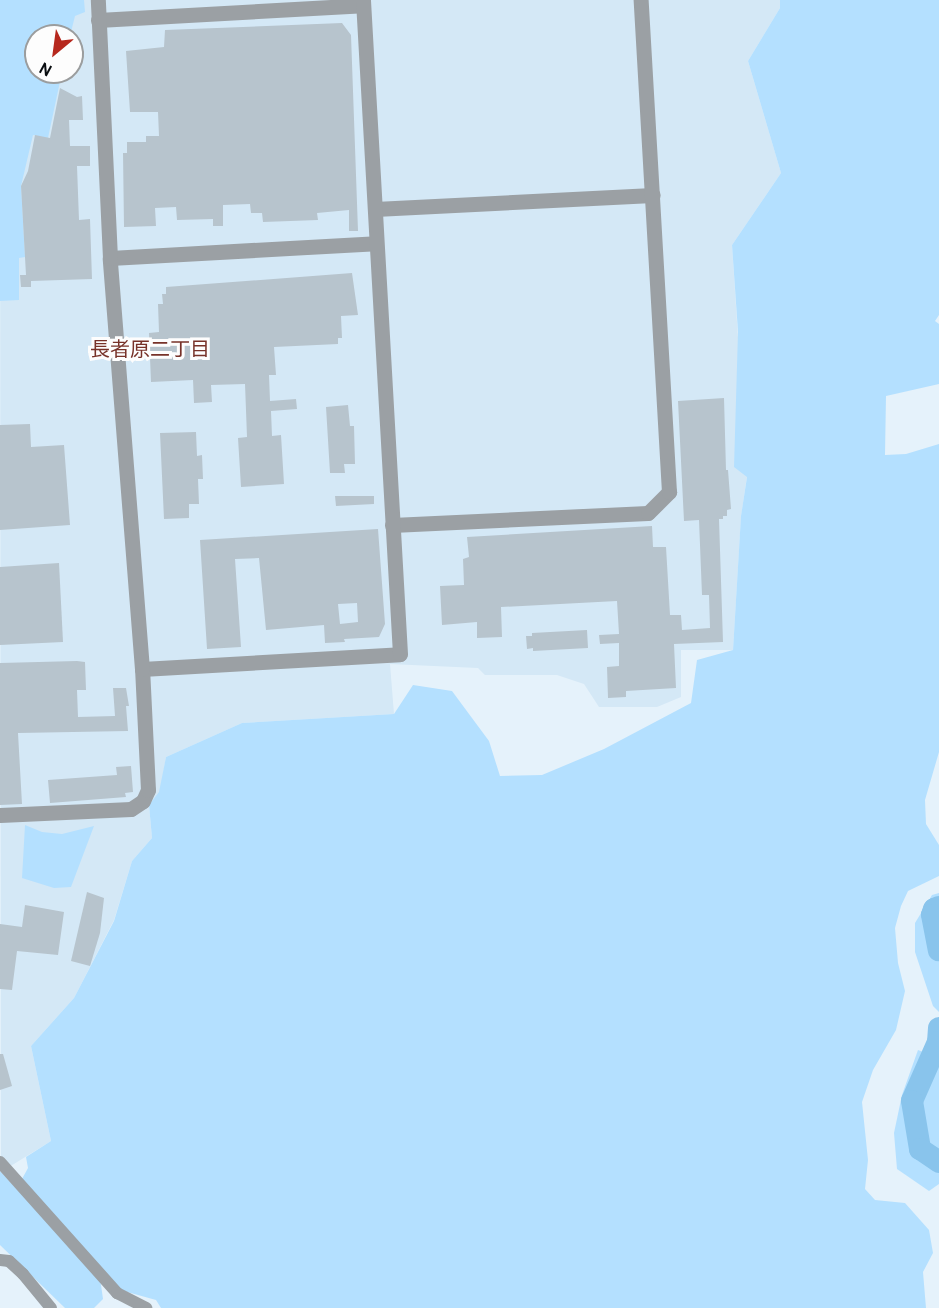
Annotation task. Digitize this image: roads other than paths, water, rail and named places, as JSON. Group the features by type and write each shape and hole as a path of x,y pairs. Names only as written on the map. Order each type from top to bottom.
{"street":[{"path":"0,815 131,808 143,801 148,790 142,669 110,258 98,0"},
{"path":"392,525 648,513 669,492 641,0"},
{"path":"98,20 363,3 400,654 142,669"},
{"path":"375,209 653,195"},
{"path":"110,258 376,243"},
{"path":"0,1162 117,1293 146,1308"},
{"path":"0,1260 9,1261 23,1274 51,1308"}],"waterway":[{"path":"939,907 934,909 932,915 939,950"},
{"path":"939,1028 938,1042 912,1101 920,1149 939,1162"}],"district":[{"name":"長者原二丁目","path":"150,351"}]}
